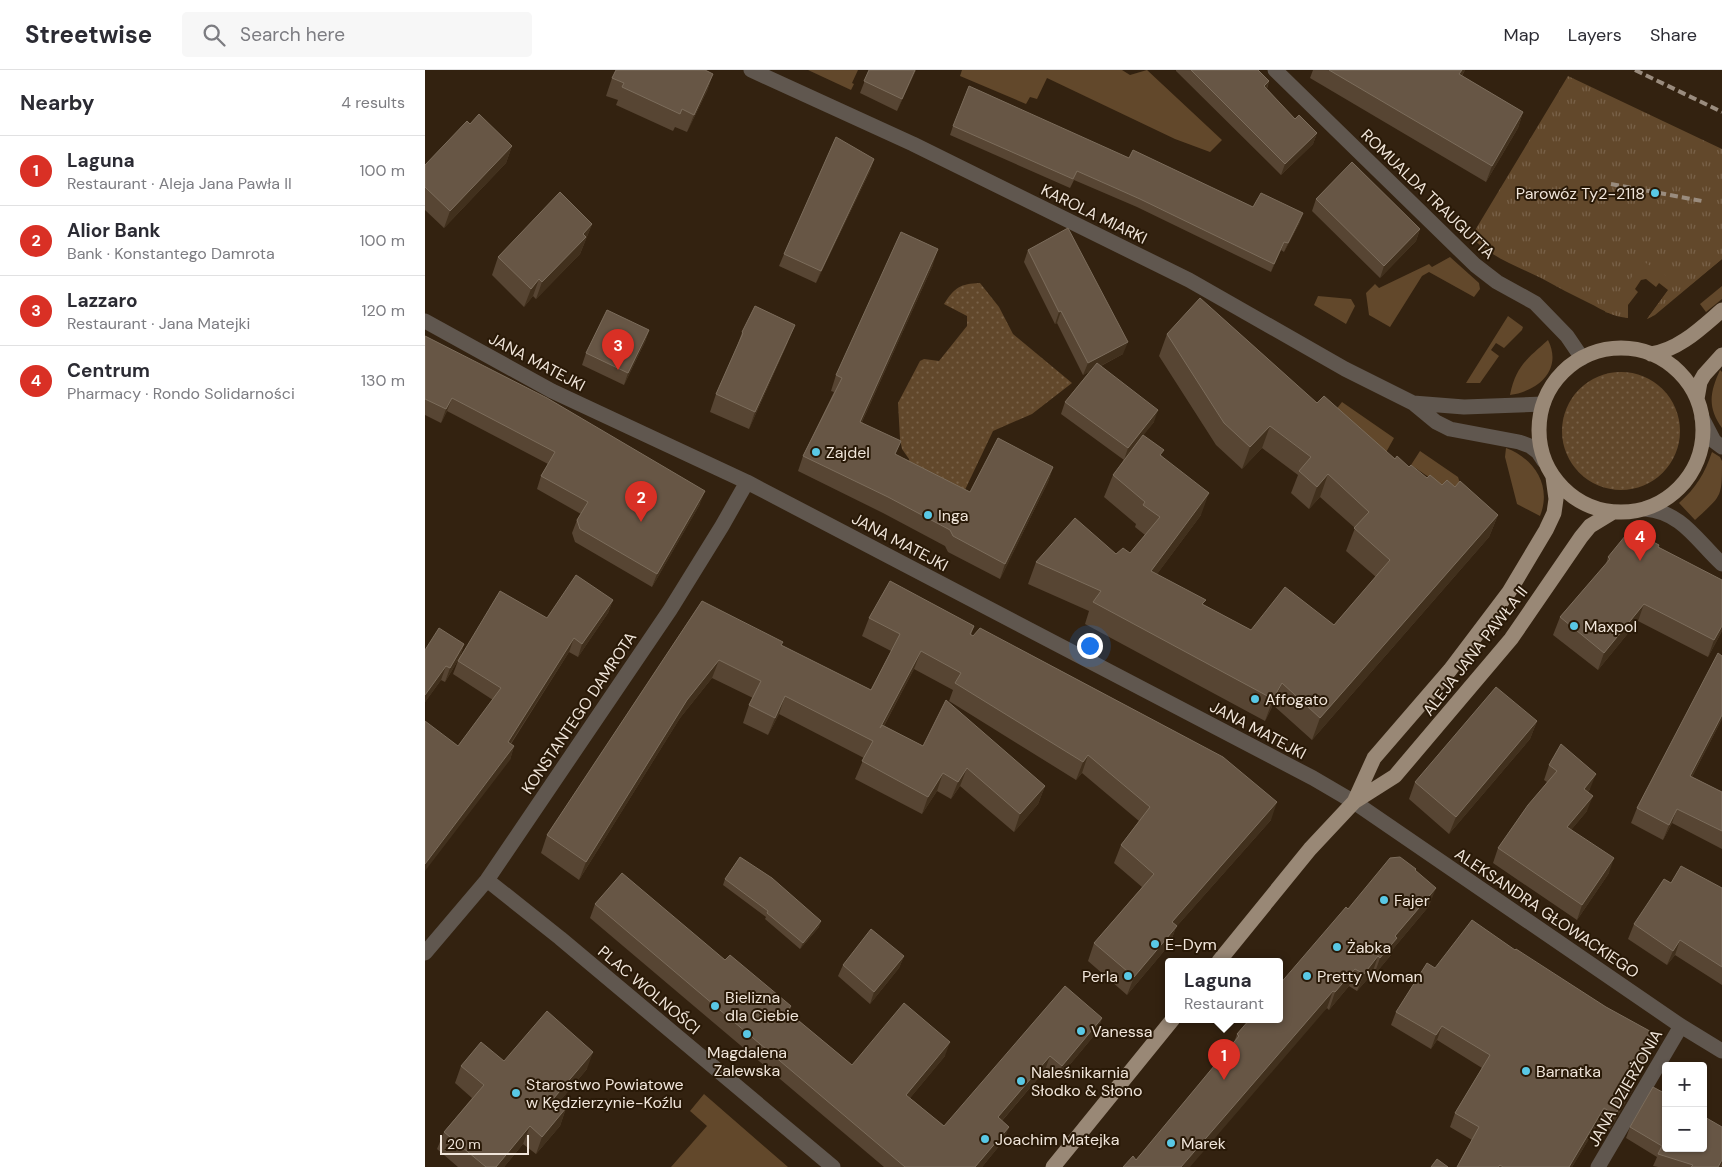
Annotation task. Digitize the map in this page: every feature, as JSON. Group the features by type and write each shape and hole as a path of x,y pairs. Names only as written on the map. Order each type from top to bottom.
{"main road":[{"path":"1651,354 1665,352 1677,345 1722,310"},
{"path":"1611,349 1632,349 1651,354 1675,369 1686,380 1697,399 1702,418 1703,438 1700,454 1691,472 1679,488 1663,501 1645,509 1628,512 1613,512 1594,508 1566,492 1553,477 1544,461 1539,441 1539,423 1543,404 1557,379 1566,369 1592,353 1611,349"},
{"path":"1697,399 1700,382 1722,355"},
{"name":"ALEJA JANA PAWŁA II","path":"1354,802 1374,758 1449,670 1509,592 1554,513 1556,499 1553,477"},
{"name":"ALEJA JANA PAWŁA II","path":"1221,958 1310,849 1354,802 1395,776 1511,638 1590,526 1613,512"},
{"path":"1053,1167 1170,1023"}],"street":[{"name":"KAROLA MIARKI","path":"751,70 913,144 1189,280 1345,369 1413,403 1436,422 1468,434 1519,442 1530,446 1538,452 1544,461"},
{"name":"ROMUALDA TRAUGUTTA","path":"1275,70 1469,260 1497,282 1535,303 1547,314 1567,336 1582,358"},
{"name":"JANA MATEJKI","path":"425,321 552,391 747,482 1313,778 1354,802"},
{"name":"KAROLA MIARKI","path":"1413,403 1464,407 1543,404"},
{"path":"1702,418 1714,441 1722,447"},
{"name":"KONSTANTEGO DAMROTA","path":"425,953 487,880 670,610 747,482"},
{"path":"1645,509 1658,510 1679,520 1722,564"},
{"name":"ALEKSANDRA GŁOWACKIEGO","path":"1354,802 1681,1026 1722,1051"},
{"name":"PLAC WOLNOŚCI","path":"487,880 568,944 833,1167"},
{"name":"JANA DZIERŻONIA","path":"1598,1167 1681,1026"}],"green space":[{"path":"808,70 858,70 851,90"},
{"path":"962,70 1122,70 1130,75 1147,70 1222,140 1210,152 1175,139 1047,78 1037,99 1030,97 1026,104 960,76"},
{"path":"1568,76 1722,149 1722,259 1655,315 1647,319 1675,281 1641,260 1619,300 1628,305 1628,318 1604,311 1504,260 1487,250 1471,237"},
{"path":"1644,252 1722,259 1647,319 1668,290 1659,283 1656,287 1646,279 1641,280 1635,289 1638,292 1628,305 1628,318 1605,312"},
{"path":"1450,257 1479,283 1480,289 1474,297 1429,272 1422,276 1390,327 1369,315 1366,293 1375,284 1379,288 1429,264 1432,267"},
{"path":"980,283 999,307 1013,334 1072,383 1032,414 993,431 963,494 910,468 909,459 902,449 900,439 898,403 920,361 924,359 939,361 967,326 967,316 944,304 948,298 955,290 967,284"},
{"path":"1722,286 1722,299 1706,312 1700,304"},
{"path":"1318,296 1351,299 1355,306 1346,324 1314,305"},
{"path":"1508,316 1523,327 1522,330 1504,348 1496,343 1491,350 1499,356 1480,383 1466,383"},
{"path":"1548,340 1552,351 1550,370 1538,384 1530,389 1510,395 1512,385 1523,364"},
{"path":"1720,370 1722,372 1722,428 1712,406 1712,392"},
{"path":"1621,372 1644,376 1663,389 1676,408 1680,431 1676,454 1663,473 1644,486 1621,490 1598,486 1579,473 1566,454 1562,431 1566,408 1579,389 1598,376"},
{"path":"1342,402 1394,438 1379,465 1327,421"},
{"path":"1506,448 1525,459 1533,466 1538,475 1544,494 1540,516 1517,504 1505,457"},
{"path":"1420,451 1458,477 1463,492 1458,497 1411,465"},
{"path":"1712,452 1720,457 1722,461 1721,489 1711,505 1695,520 1679,503 1699,480"},
{"path":"704,1094 788,1167 671,1167 707,1126 690,1111"}],"building":[{"path":"616,70 705,70 713,74 694,115 682,109 680,114 622,87 624,83 612,78"},
{"path":"869,70 915,70 902,99 864,81"},
{"path":"1191,70 1258,70 1269,81 1264,86 1295,119 1299,115 1317,133 1285,164"},
{"path":"1329,70 1462,70 1459,74 1523,112 1492,166"},
{"path":"969,86 1129,158 1133,150 1253,207 1261,193 1303,213 1288,243 1284,242 1274,264 1140,199 1077,171 1073,179 953,126"},
{"path":"479,114 512,146 450,211 425,187 425,165 467,121 470,124"},
{"path":"836,137 874,159 821,271 784,254"},
{"path":"1352,162 1420,229 1384,266 1316,199"},
{"path":"560,192 592,224 583,234 586,237 542,282 539,279 531,289 498,257"},
{"path":"1068,228 1128,342 1088,363 1061,311 1059,312 1028,250"},
{"path":"901,232 938,249 860,422 901,441 895,454 970,492 998,438 1053,467 1005,564 953,536 950,530 888,497 803,456 842,378 836,375"},
{"path":"1200,298 1317,403 1324,396 1395,459 1397,456 1409,467 1411,465 1427,478 1430,475 1442,485 1447,480 1455,487 1460,481 1498,515 1320,718 1282,683 1273,699 1093,602 1101,591 1036,562 1075,518 1116,554 1123,548 1130,553 1160,517 1143,505 1145,502 1113,475 1143,435 1164,450 1160,455 1209,493 1151,571 1206,600 1202,604 1251,630 1285,587 1334,625 1390,560 1354,528 1369,512 1328,474 1317,487 1299,471 1311,457 1270,426 1250,447 1224,423 1167,334"},
{"path":"755,306 795,325 755,412 716,394"},
{"path":"607,310 649,330 628,373 586,353"},
{"path":"425,336 547,398 705,491 657,574 580,529 577,520 588,502 541,476 555,452 452,398 446,409 425,399"},
{"path":"1097,363 1158,410 1128,448 1065,402"},
{"path":"1630,530 1659,545 1658,547 1722,580 1722,626 1714,640 1644,604 1604,653 1560,617 1610,559 1608,557"},
{"path":"576,575 613,600 582,644 574,638 508,742 514,746 425,864 425,721 458,746 501,688 458,661 500,591 547,618"},
{"path":"890,581 974,626 970,634 973,636 980,628 1223,757 1277,802 1172,922 1177,926 1134,977 1094,943 1154,874 1121,845 1150,807 1088,755 1083,762 955,683 961,673 921,651 880,728 882,725 923,746 946,700 1045,786 1020,814 967,768 958,782 943,773 928,797 862,761 873,741 785,696 775,718 749,705 761,681 719,660 687,700 586,862 547,835 702,601 783,642 781,645 871,690 900,634 869,618"},
{"path":"439,628 464,644 450,668 446,666 425,695 425,650"},
{"path":"1718,653 1722,656 1722,715 1690,776 1722,792 1722,831 1677,809 1669,825 1637,808"},
{"path":"1496,687 1537,721 1456,817 1415,782"},
{"path":"1561,744 1596,774 1584,789 1593,796 1567,827 1614,858 1582,905 1498,848 1528,805 1557,771 1549,765"},
{"path":"740,857 772,878 821,921 803,943 767,913 768,911 725,879"},
{"path":"1400,857 1436,888 1395,936 1397,938 1380,958 1378,956 1364,974 1355,969 1335,992 1333,991 1181,1167 1123,1167 1133,1156 1136,1160 1239,1036 1237,1034 1247,1023 1283,1023 1283,980 1346,907 1348,909 1390,858"},
{"path":"1681,866 1722,888 1722,967 1680,940 1673,951 1634,924 1664,879 1671,883"},
{"path":"622,873 725,960 730,955 791,1006 787,1011 852,1065 904,1003 950,1042 906,1095 944,1126 1065,986 1102,1018 1062,1066 1050,1056 998,1117 1009,1127 975,1167 905,1167 595,904"},
{"path":"1472,920 1515,950 1606,1007 1657,1035 1635,1074 1638,1076 1615,1115 1604,1108 1569,1167 1503,1167 1500,1165 1498,1167 1457,1167 1479,1127 1455,1113 1490,1055 1442,1026 1436,1035 1396,1012 1427,963 1435,968"},
{"path":"871,929 904,956 874,992 843,965"},
{"name":"Starostwo Powiatowe w Kędzierzynie-Koźlu","path":"547,1011 593,1052 554,1098 566,1108 542,1137 530,1126 496,1167 486,1167 444,1132 484,1085 461,1066 481,1042 504,1061"},
{"path":"1653,1087 1662,1092 1662,1146 1630,1127"},
{"path":"1707,1118 1722,1127 1722,1160 1718,1167 1691,1167 1693,1165 1658,1154 1662,1146 1662,1152 1707,1152"},
{"path":"1437,1159 1448,1167 1431,1167"}],"railway":[{"path":"1635,70 1722,112"},
{"path":"1611,184 1702,201"}],"place":[{"name":"Parowóz Ty2-2118","path":"1655,193"},
{"name":"Lazzaro","path":"618,370"},
{"name":"Zajdel","path":"816,452"},
{"name":"Inga","path":"928,515"},
{"name":"Alior Bank","path":"641,522"},
{"name":"Centrum","path":"1640,561"},
{"name":"Maxpol","path":"1574,626"},
{"name":"Affogato","path":"1255,699"},
{"name":"Fajer","path":"1384,900"},
{"name":"E-Dym","path":"1155,944"},
{"name":"Żabka","path":"1337,947"},
{"name":"Perla","path":"1128,976"},
{"name":"Pretty Woman","path":"1307,976"},
{"name":"Bielizna dla Ciebie","path":"715,1006"},
{"name":"Vanessa","path":"1081,1031"},
{"name":"Magdalena Zalewska","path":"747,1034"},
{"name":"Barnatka","path":"1526,1071"},
{"name":"Laguna","path":"1224,1080"},
{"name":"Naleśnikarnia Słodko & Słono","path":"1021,1081"},
{"name":"Starostwo Powiatowe w Kędzierzynie-Koźlu","path":"516,1093"},
{"name":"Joachim Matejka","path":"985,1139"},
{"name":"Marek","path":"1171,1143"}]}
